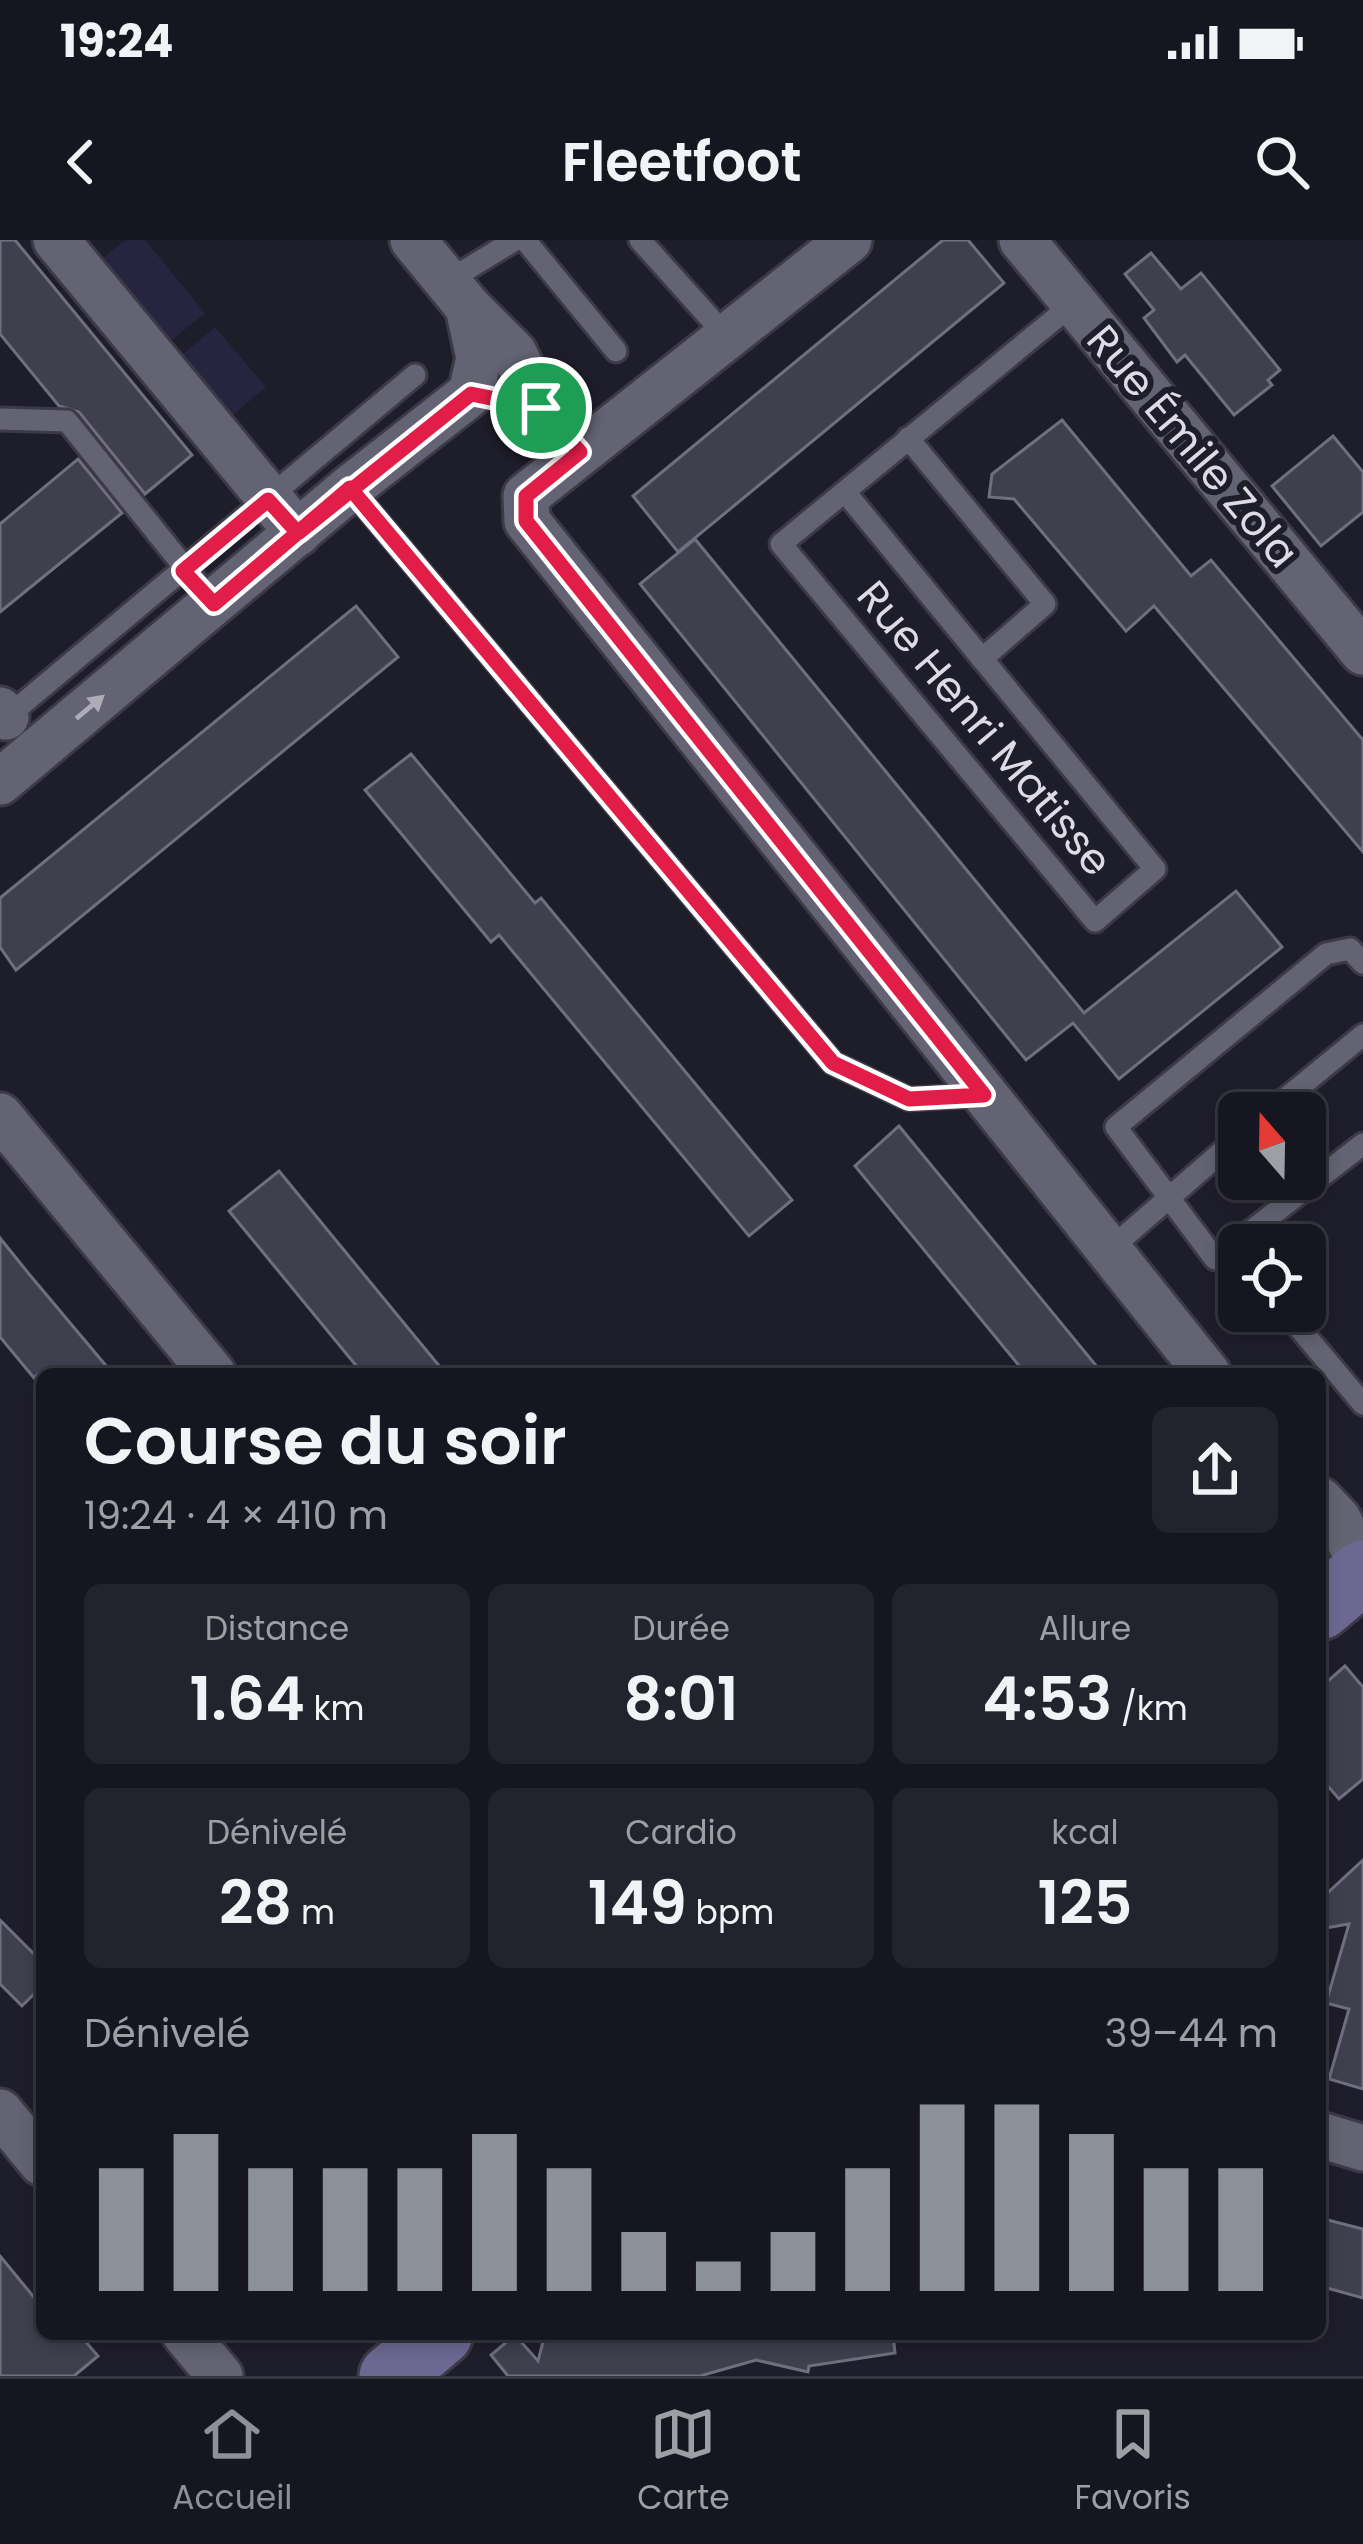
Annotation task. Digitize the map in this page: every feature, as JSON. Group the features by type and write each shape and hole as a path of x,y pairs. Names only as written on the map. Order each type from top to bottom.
{"street":[{"path":"56,240 283,517"},
{"path":"413,240 514,353 541,408 580,452"},
{"path":"849,240 526,496 526,521 1203,1368"},
{"name":"Rue Émile Zola","path":"1022,240 1363,652"},
{"path":"457,294 475,376"},
{"path":"475,376 541,408"},
{"path":"0,782 214,604 283,517 350,488 475,376"},
{"path":"0,1116 208,1368"},
{"path":"1326,1507 1338,1520 1363,1570 1326,1603"},
{"path":"0,2112 36,2156"},
{"path":"1326,2137 1363,2148"},
{"path":"190,2340 220,2376"},
{"path":"391,2376 434,2340"}],"lane":[{"path":"457,294 515,240"},
{"path":"525,240 616,351"},
{"path":"640,240 728,338"},
{"name":"Rue Henri Matisse","path":"845,491 1155,869 1095,921 781,544 908,438 1074,303"},
{"path":"2,716 183,571 283,517 416,375"},
{"path":"0,418 67,421 214,604"},
{"name":"Rue Henri Matisse","path":"908,438 1046,604 982,659"},
{"path":"350,488 833,1063 909,1099 984,1095"},
{"path":"1218,1258 1116,1126 1325,954 1350,949 1363,963"},
{"path":"1294,1092 1363,1035"},
{"path":"1270,1224 1363,1144"},
{"path":"1109,1250 1218,1154"},
{"path":"1303,1332 1363,1404"}],"shaded area":[{"path":"125,240 145,240 205,313 161,349 93,267"},
{"path":"215,327 266,387 220,426 169,366"}],"building":[{"path":"0,240 15,240 192,455 145,494 79,412 59,406 0,334"},
{"path":"943,240 968,240 1004,283 678,552 633,496"},
{"path":"1151,253 1181,289 1201,273 1280,370 1268,380 1272,385 1234,415 1185,355 1177,362 1144,318 1154,310 1125,274"},
{"path":"1062,420 1191,576 1211,560 1363,740 1363,852 1154,606 1126,631 1014,499 989,497 992,474"},
{"path":"1333,436 1363,472 1363,512 1321,546 1272,486"},
{"path":"78,459 122,513 0,612 0,524"},
{"path":"695,539 1084,1013 1236,891 1282,947 1119,1079 1073,1023 1026,1060 640,584"},
{"path":"356,606 398,657 16,970 0,947 0,898"},
{"path":"411,754 535,903 541,898 792,1200 749,1236 499,935 491,942 365,790"},
{"path":"899,1126 1098,1368 1021,1368 855,1166"},
{"path":"279,1171 441,1368 358,1368 229,1211"},
{"path":"0,1238 108,1368 36,1368 34,1378 0,1337"},
{"path":"1345,1666 1363,1687 1363,1779 1339,1799 1326,1784 1326,1683"},
{"path":"1363,1860 1363,2089 1329,2079 1349,2009 1326,2003 1349,1924 1326,1928 1326,1894"},
{"path":"0,1920 36,1956 36,1992 22,2006 0,1984"},
{"path":"1326,2220 1363,2229 1363,2298 1326,2288"},
{"path":"0,2256 36,2300 36,2340 84,2340 98,2356 74,2376 0,2376"},
{"path":"509,2340 519,2340 538,2361 543,2340 894,2340 895,2353 809,2366 808,2372 756,2360 700,2376 508,2376 491,2355"}],"route":[{"path":"541,408 471,394 350,488 298,533 268,500 183,571 214,604 298,533 350,488 833,1063 909,1099 984,1095 526,521 526,496 580,452 541,408"}]}
